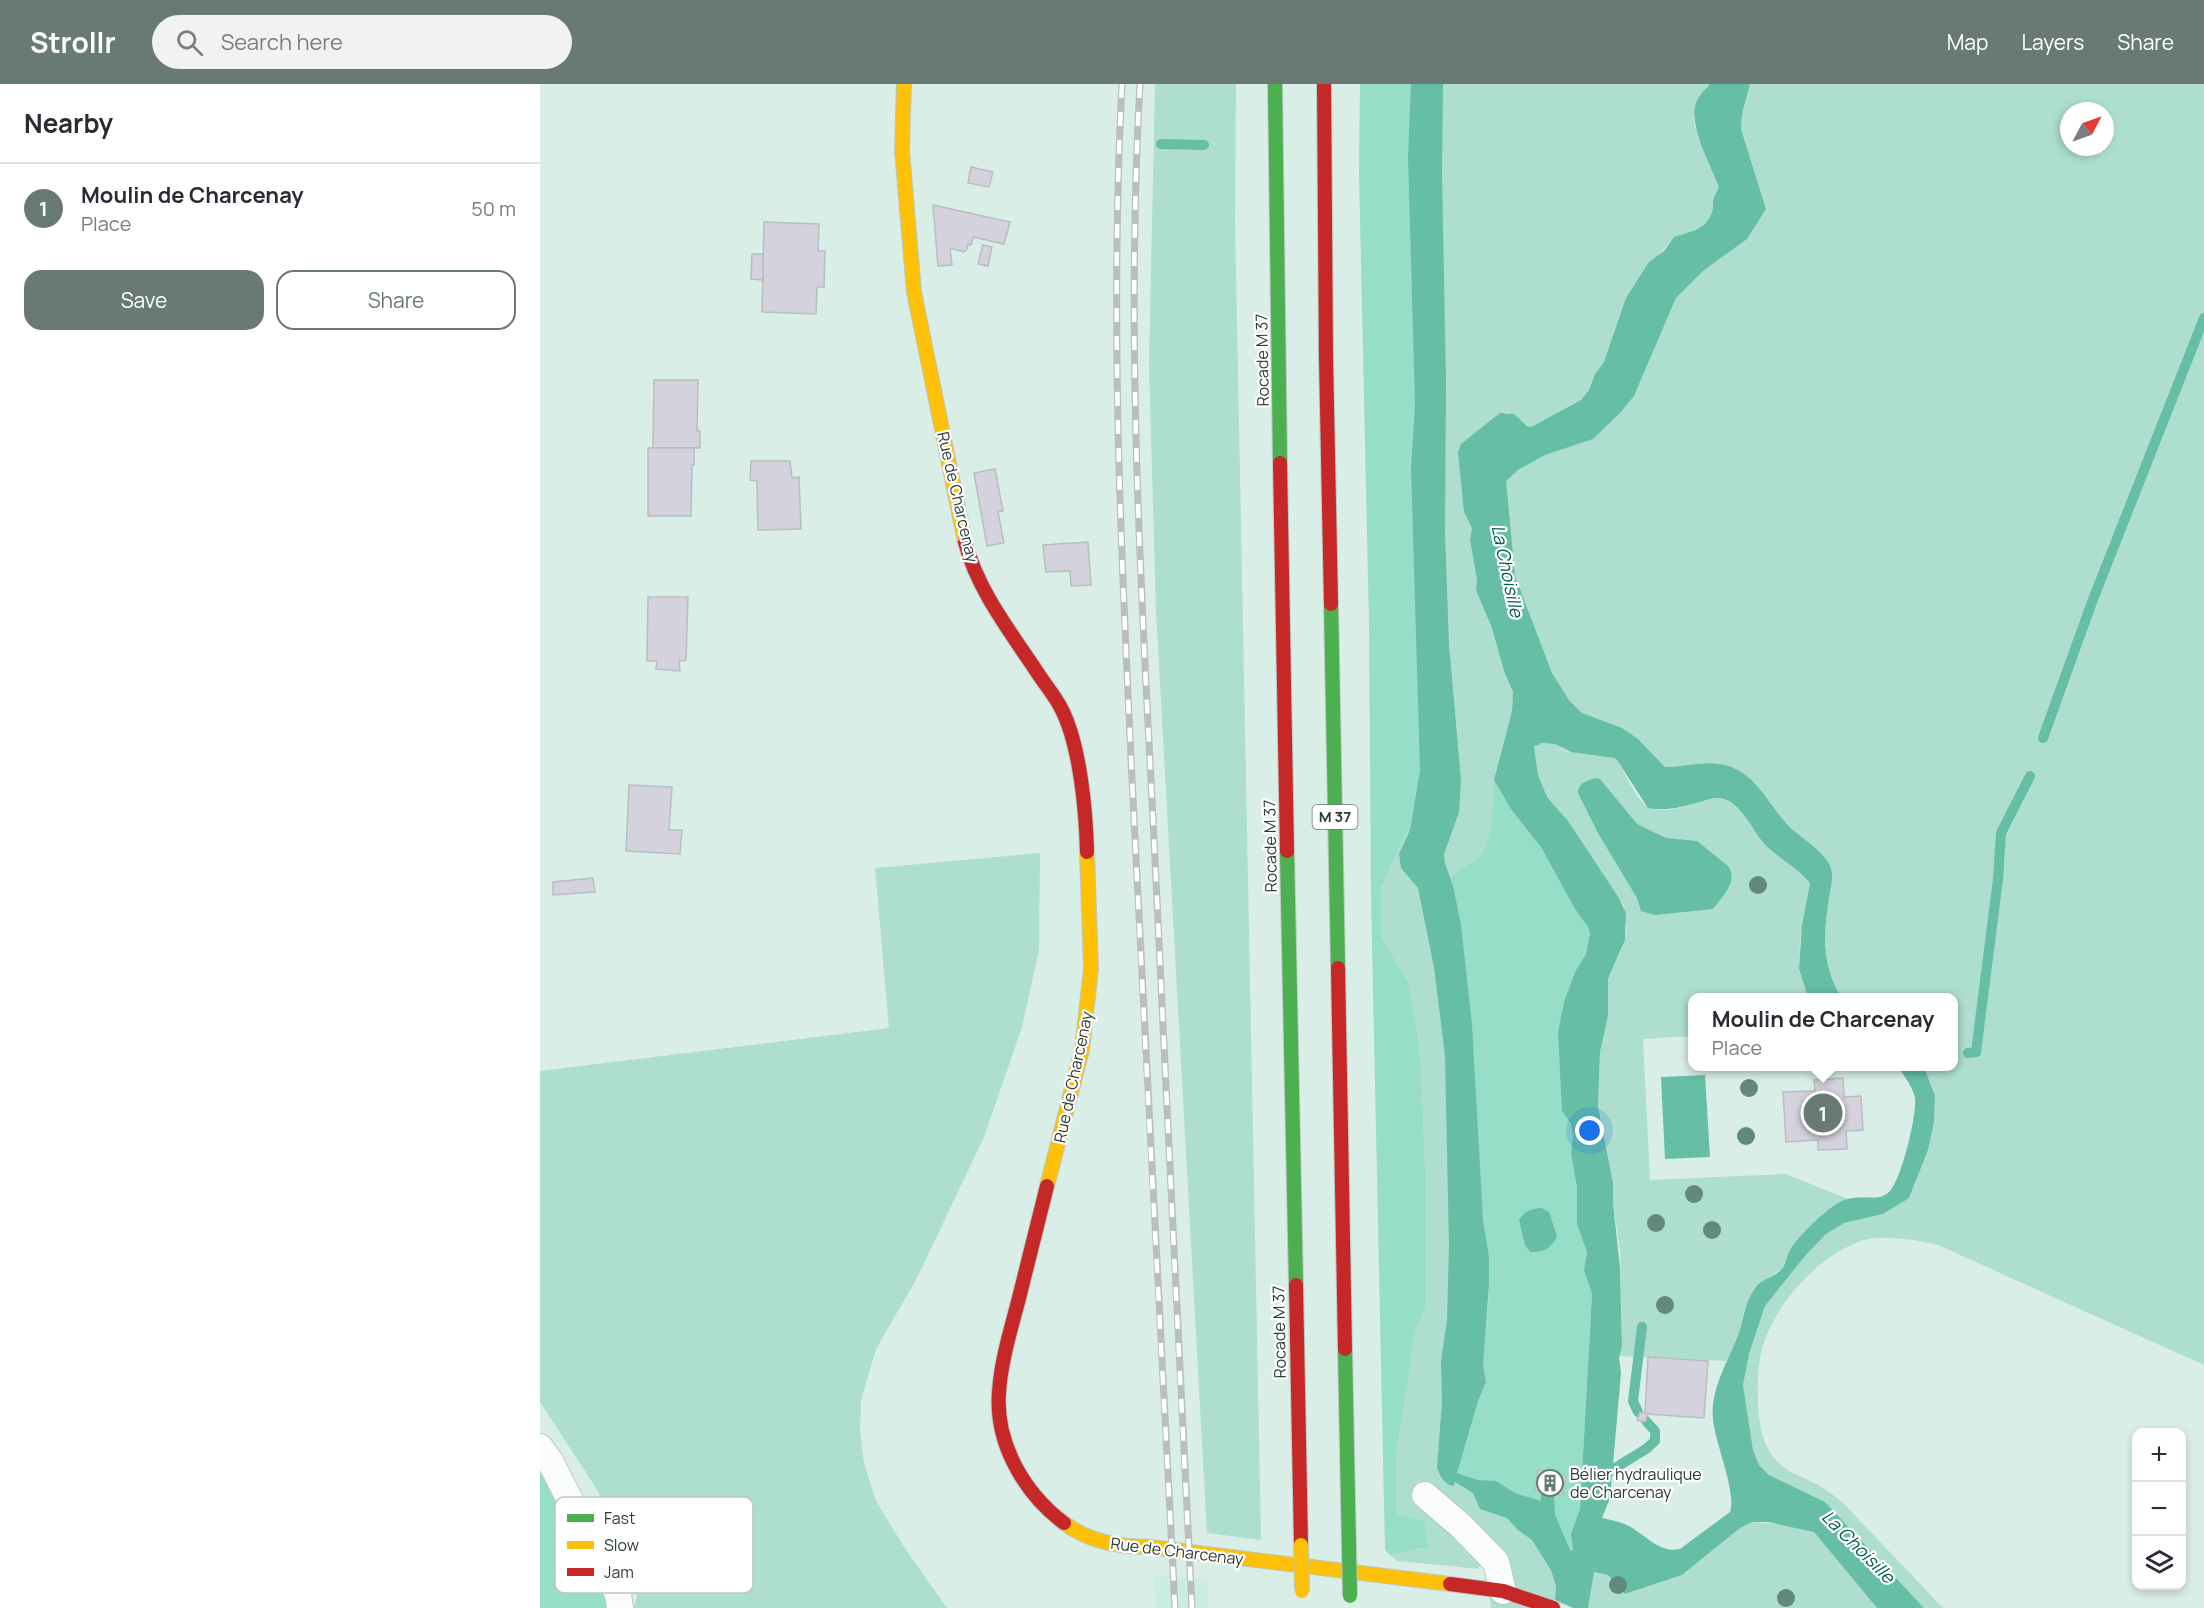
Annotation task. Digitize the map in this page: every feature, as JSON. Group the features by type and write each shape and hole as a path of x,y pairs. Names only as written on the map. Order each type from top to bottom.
{"main road":[{"name":"Rue de Charcenay","path":"904,84 902,150 914,292 961,526 969,556 984,591 1056,699 1073,737 1087,844 1091,969 1088,1005 1082,1050 1071,1096 1003,1360 999,1388 999,1413 1009,1454 1036,1497 1058,1517 1082,1534 1113,1545 1150,1547 1503,1591 1550,1607"},
{"name":"Rocade M 37","path":"1275,84 1282,601 1302,1608"},
{"name":"M 37","path":"1324,84 1326,357 1350,1602"}],"street":[{"path":"540,1447 568,1497"},
{"path":"1425,1495 1460,1525 1496,1562 1503,1591"},
{"path":"617,1593 620,1608"}],"shaded area":[{"path":"1155,84 1236,84 1235,222 1261,1540 1207,1533 1156,610 1149,366"},
{"path":"1360,84 1411,84 1408,157 1415,404 1411,468 1420,770 1410,830 1405,835 1381,887 1382,937 1409,984 1418,1035 1425,1167 1425,1309 1416,1328 1396,1457 1396,1513 1425,1521 1428,1547 1390,1555 1385,1550 1371,896 1369,623 1359,172"},
{"path":"1399,84 1710,84 1694,110 1694,124 1719,189 1714,198 1710,219 1690,234 1674,237 1659,255 1623,311 1604,362 1581,400 1531,427 1506,412 1461,444 1464,512 1472,528 1470,540 1477,580 1476,587 1493,628 1504,671 1513,692 1512,711 1494,780 1541,847 1575,909 1580,1509 1553,1608 1491,1608 1487,1569 1480,1560 1479,1569 1398,1561 1390,1555 1428,1547 1425,1521 1396,1513 1396,1457 1416,1328 1425,1309 1425,1167 1418,1035 1409,984 1382,937 1381,887 1405,835 1410,830"},
{"path":"1750,84 2204,84 2204,1365 1938,1245 1889,1238 1861,1241 1845,1248 1815,1269 1789,1297 1778,1313 1769,1329 1760,1359 1758,1404 1760,1423 1764,1441 1774,1458 1787,1470 1818,1485 1841,1501 1943,1608 1924,1608 1825,1502 1769,1475 1759,1465 1753,1450 1743,1385 1749,1354 1765,1306 1805,1256 1826,1234 1844,1223 1883,1214 1909,1197 1928,1150 1934,1122 1935,1096 1926,1071 1958,1071 1958,993 1839,993 1828,964 1825,941 1832,873 1820,852 1786,823 1761,790 1738,770 1713,763 1665,767 1638,739 1582,713 1569,700 1552,673 1515,576 1506,481 1518,470 1545,455 1593,439 1621,412 1634,396 1676,298 1703,271 1747,239 1766,209 1741,129 1742,114"},
{"path":"1541,743 1555,744 1566,751 1614,758 1641,801 1650,808 1665,810 1681,808 1717,798 1732,804 1745,816 1772,851 1803,874 1810,884 1800,942 1799,969 1807,993 1688,993 1688,1036 1643,1039 1650,1180 1786,1174 1848,1199 1833,1207 1803,1235 1790,1250 1782,1269 1759,1283 1754,1289 1727,1361 1620,1356 1622,1337 1620,1251 1613,1203 1613,1183 1598,1106 1600,1052 1608,1016 1608,979 1627,932 1624,906 1568,821 1547,797 1538,775 1534,745"},
{"path":"1494,780 1511,809 1541,847 1590,933 1586,954 1576,970 1564,1002 1558,1033 1562,1111 1571,1124 1573,1135 1571,1148 1577,1187 1577,1224 1587,1252 1584,1270 1592,1294 1580,1509 1571,1534 1573,1551 1570,1551 1555,1515 1554,1493 1562,1495 1566,1476 1538,1471 1535,1489 1541,1491 1541,1501 1515,1493 1496,1481 1478,1480 1457,1473 1478,1401 1486,1382 1483,1365 1489,1296 1489,1257 1483,1220 1472,1024 1461,925 1450,878 1475,861 1483,851 1492,821"},
{"path":"1040,853 1039,950 1022,1027 984,1137 917,1278 876,1349 861,1400 860,1431 864,1463 876,1501 906,1550 947,1608 634,1608 636,1593 753,1593 753,1497 600,1497 540,1402 540,1071 889,1028 875,868"},
{"path":"540,1447 565,1497 555,1497 555,1593 613,1593 620,1608 540,1608"},
{"path":"1752,1522 1789,1525 1814,1532 1877,1608 1588,1608 1593,1572 1608,1575 1625,1594 1682,1575 1740,1528"},
{"path":"1154,1575 1207,1579 1208,1608 1156,1608"}],"water":[{"name":"La Choisille","path":"1411,84 1443,84 1445,534 1449,645 1461,780 1459,812 1444,854 1461,925 1472,1024 1483,1220 1489,1257 1483,1365 1486,1382 1478,1401 1457,1473 1478,1480 1496,1481 1515,1493 1541,1501 1541,1491 1554,1493 1555,1515 1570,1550 1573,1551 1571,1534 1580,1509 1592,1294 1584,1270 1587,1252 1577,1224 1577,1187 1571,1153 1573,1135 1571,1124 1562,1111 1558,1033 1564,1002 1576,970 1586,954 1590,933 1541,847 1511,809 1494,780 1512,711 1513,692 1504,671 1492,628 1476,590 1477,580 1470,540 1472,528 1464,512 1458,452 1461,444 1500,413 1514,414 1531,427 1581,400 1589,390 1595,374 1604,362 1626,298 1649,262 1664,251 1674,237 1691,232 1706,223 1713,210 1713,200 1718,185 1697,133 1694,112 1697,100 1710,84 1750,84 1742,114 1741,129 1766,209 1747,239 1703,271 1676,298 1634,396 1621,412 1593,439 1545,455 1518,470 1506,481 1515,576 1552,673 1569,700 1582,713 1622,728 1638,739 1665,767 1713,763 1738,770 1761,790 1792,829 1820,852 1832,873 1825,941 1828,964 1839,993 1807,993 1799,969 1802,925 1810,884 1802,874 1767,847 1737,807 1724,799 1716,798 1676,808 1648,808 1614,758 1571,752 1555,744 1541,743 1534,746 1538,775 1547,797 1568,821 1619,898 1626,913 1625,940 1608,979 1608,1016 1600,1052 1598,1106 1613,1183 1620,1268 1622,1346 1619,1358 1621,1373 1610,1498 1602,1518 1629,1526 1653,1543 1673,1550 1680,1549 1730,1512 1731,1493 1715,1429 1713,1409 1717,1388 1737,1338 1749,1299 1759,1284 1782,1269 1795,1243 1828,1210 1847,1199 1883,1196 1893,1187 1903,1163 1915,1107 1912,1090 1901,1071 1926,1071 1935,1096 1934,1122 1928,1150 1909,1198 1883,1214 1844,1223 1826,1234 1805,1256 1765,1306 1749,1354 1743,1385 1753,1450 1759,1465 1769,1475 1825,1502 1924,1608 1877,1608 1814,1532 1768,1522 1752,1522 1740,1528 1682,1575 1625,1594 1608,1575 1594,1572 1588,1608 1573,1608 1555,1600 1556,1586 1551,1570 1532,1540 1507,1518 1480,1509 1473,1493 1455,1482 1453,1486 1445,1482 1437,1468 1442,1402 1441,1361 1447,1320 1449,1244 1445,1056 1434,967 1418,888 1401,868 1399,854 1410,830 1420,770 1411,468 1415,404 1408,157"},
{"path":"1596,778 1600,779 1637,824 1666,838 1697,841 1728,866 1732,877 1730,883 1725,894 1713,909 1655,915 1641,911 1637,898 1598,833 1578,793 1582,784"},
{"path":"1705,1075 1710,1157 1665,1159 1661,1077"},
{"path":"1541,1208 1549,1212 1557,1236 1546,1249 1530,1252 1525,1245 1519,1220 1528,1211"}],"building":[{"path":"971,167 993,172 989,187 968,183"},
{"path":"933,205 1010,222 1004,244 973,237 971,245 968,244 964,252 950,248 952,265 938,266"},
{"path":"764,222 819,224 818,251 825,251 824,287 817,287 816,314 762,312"},
{"path":"983,245 992,247 988,266 978,264"},
{"path":"752,254 763,254 763,280 751,279"},
{"path":"654,380 698,380 697,431 700,431 700,448 653,448"},
{"path":"648,448 694,448 691,516 648,516"},
{"path":"751,461 790,461 792,478 799,477 801,529 758,530 757,481 750,480"},
{"path":"995,469 1003,511 998,512 1004,543 987,546 974,473"},
{"path":"1088,542 1091,585 1071,586 1070,571 1046,572 1043,545"},
{"path":"648,597 688,597 686,660 679,661 680,671 656,669 657,661 647,661"},
{"path":"629,785 672,787 669,830 682,830 680,854 626,851"},
{"path":"593,878 595,892 553,895 553,882"},
{"path":"1843,1078 1844,1097 1861,1096 1863,1130 1846,1131 1847,1149 1818,1150 1818,1140 1786,1142 1783,1092 1815,1091 1814,1080"},
{"path":"1648,1357 1708,1361 1704,1418 1647,1414 1646,1421 1637,1420 1640,1412 1645,1413"},
{"name":"Bélier hydraulique de Charcenay","path":"1538,1470 1566,1476 1562,1495 1535,1490"}],"waterway":[{"path":"1161,144 1204,145"},
{"path":"2043,738 2092,602 2204,318"},
{"path":"1968,1053 1976,1052 1998,879 2001,833 2030,776"},
{"path":"1638,1412 1633,1401 1642,1327"},
{"path":"1602,1476 1655,1441 1655,1431 1646,1421"}],"railway":[{"path":"1122,84 1117,268 1122,543 1175,1608"},
{"path":"1140,84 1134,268 1139,543 1192,1608"}],"traffic: fast":[{"path":"1275,84 1280,463"},
{"path":"1331,604 1338,968"},
{"path":"1287,851 1296,1285"},
{"path":"1345,1349 1349,1550"},
{"path":"1349,1550 1350,1596"}],"traffic: slow":[{"path":"904,84 902,150 914,292 965,542"},
{"path":"1047,1186 1082,1050 1091,969 1087,852"},
{"path":"1064,1523 1094,1539 1127,1546 1450,1584"},
{"path":"1301,1545 1302,1591"}],"traffic: jam":[{"path":"1324,84 1331,604"},
{"path":"1280,463 1287,851"},
{"path":"965,542 987,596 1057,700 1068,723 1081,778 1087,852"},
{"path":"1338,968 1345,1349"},
{"path":"1047,1186 1004,1358 1000,1381 999,1411 1007,1448 1015,1465 1036,1497 1064,1523"},
{"path":"1296,1285 1301,1545"},
{"path":"1450,1584 1503,1591 1553,1608"}],"place":[{"name":"Moulin de Charcenay","path":"1823,1113"},
{"name":"Bélier hydraulique de Charcenay","path":"1550,1483"}]}
